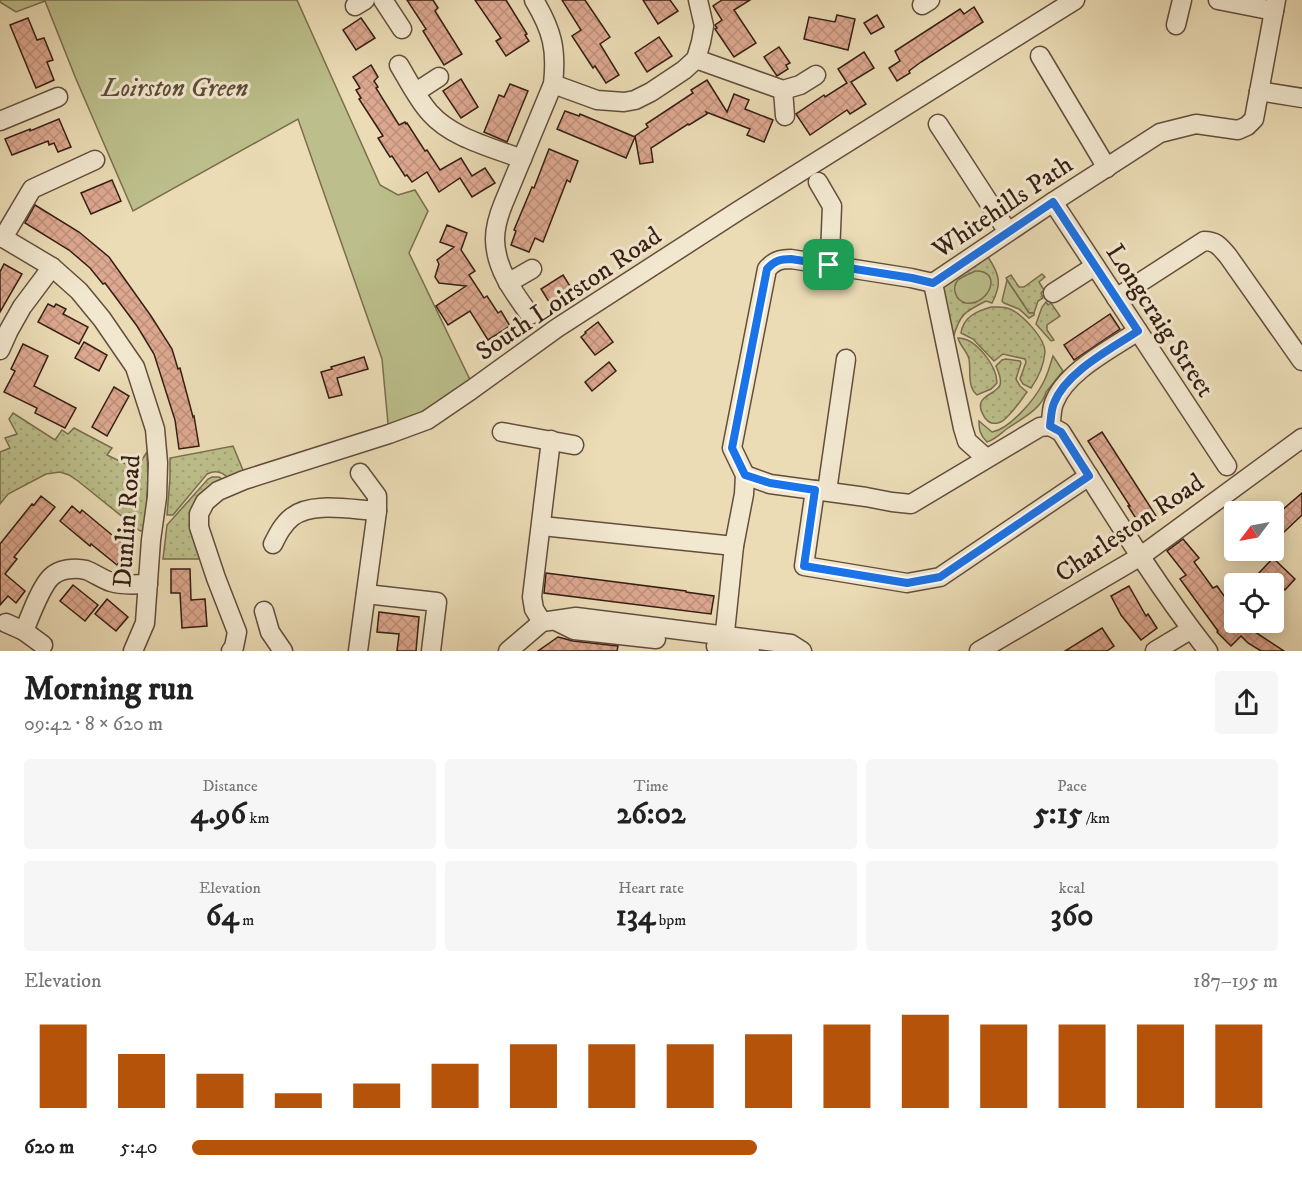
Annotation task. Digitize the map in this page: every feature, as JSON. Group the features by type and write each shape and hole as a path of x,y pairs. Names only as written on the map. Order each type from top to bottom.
{"street":[{"path":"383,0 402,29"},
{"path":"530,315 508,283 499,261 495,238 497,218 553,84 555,64 551,32 534,0"},
{"path":"553,84 597,100 624,102 635,100 651,92 696,59 702,42 704,26 698,0"},
{"name":"South Loirston Road","path":"231,651 237,632 199,527 199,514 205,502 218,491 247,479 427,420 557,328 1075,0"},
{"path":"1176,25 1182,0"},
{"path":"1218,0 1275,6 1259,91 1302,98"},
{"path":"1040,56 1107,168"},
{"path":"696,59 783,90 800,85 816,75"},
{"path":"399,65 429,112 441,124 455,133 522,159"},
{"path":"416,92 439,77"},
{"path":"783,90 785,116"},
{"name":"Whitehills Path","path":"986,458 967,441 963,428 933,283 1160,133 1196,124 1238,130 1247,126 1254,119 1259,91"},
{"path":"0,121 58,97"},
{"path":"938,124 1008,232"},
{"name":"Dunlin Road","path":"95,160 32,189 2,237 52,267 79,291 102,319 135,367 155,429 158,463 157,497 151,540 145,622 133,651"},
{"path":"818,182 832,206 829,265"},
{"name":"Longcraig Street","path":"1053,202 1227,466"},
{"path":"1116,298 1204,241 1212,241 1228,256 1302,361"},
{"path":"724,644 734,546 744,494 745,475 732,448 767,269 782,259 791,259 933,283"},
{"path":"1053,293 1095,266"},
{"path":"0,350 21,307 52,267"},
{"path":"508,283 532,269"},
{"path":"1050,426 1054,403 1065,384 1077,372 1138,331"},
{"path":"846,359 804,566 907,583 940,577 1089,476"},
{"path":"745,475 770,483 911,504 1040,427 1050,426 1061,432 1190,630 1208,651"},
{"path":"502,432 574,445"},
{"name":"Charleston Road","path":"979,651 1141,556 1302,438"},
{"path":"551,440 532,597 534,609 549,621 574,630 724,644 791,644 802,651"},
{"path":"358,651 377,511 377,496 360,472"},
{"path":"273,544 280,528 293,516 306,510 321,507 377,511"},
{"path":"542,526 734,546"},
{"path":"24,632 38,598 51,577 60,572 71,569 85,570 111,582 148,585"},
{"path":"366,594 437,602 431,651"},
{"path":"264,611 270,632 283,651"},
{"path":"509,651 549,621"},
{"path":"6,623 43,645"},
{"path":"1155,651 1190,630"},
{"path":"724,644 750,651"}],"green space":[{"name":"Loirston Green","path":"0,0 297,0 380,185 398,195 415,190 428,211 409,253 474,388 389,434 382,359 298,119 133,211 45,1 16,12"},
{"path":"988,257 998,280 992,303 986,301 964,315 953,338 940,292 944,281 971,263 976,265"},
{"path":"975,271 984,272 989,276 990,288 981,299 974,302 962,302 957,297 956,283 962,277"},
{"path":"1042,274 1045,277 1039,282 1044,290 1041,293 1043,298 1038,301 1034,313 1029,313 1006,278 1011,275 1019,287 1024,287"},
{"path":"1007,280 1029,313 1034,313 1034,315 1029,318 1019,309 1002,301"},
{"path":"1046,302 1048,305 1051,303 1060,316 1047,325 1047,330 1054,340 1051,341 1036,324"},
{"path":"991,307 1005,307 1015,312 1032,327 1044,346 1043,362 1031,388 1023,384 1020,379 1025,359 1003,354 994,361 973,339 961,333 968,319"},
{"path":"958,338 972,343 989,361 997,383 991,389 977,395 974,392 969,359"},
{"path":"1053,356 1063,371 1046,392 1040,404 996,438 987,442 980,432 979,421 992,432 999,430 1014,419 1039,390"},
{"path":"1006,359 1020,361 1016,379 1027,392 1004,420 992,423 985,418 980,405 985,397 998,389 1000,378 996,366"},
{"path":"13,413 55,440 62,430 68,434 74,428 112,448 107,455 136,469 147,452 145,530 140,531 78,481 60,472 46,474 8,494 0,504 0,452 10,448 5,438 17,434 9,419"},
{"path":"233,446 245,475 228,478 218,472 207,474 173,515 167,515 170,458"},
{"path":"212,477 219,477 225,481 208,493 204,559 163,559 167,525"}],"building":[{"path":"407,0 433,0 438,8 435,11 462,54 444,65 423,31 426,29"},
{"path":"475,0 506,0 529,41 506,56 496,41 501,38"},
{"path":"562,0 585,0 610,37 600,44 619,75 606,83 595,66 593,68 572,36 581,30"},
{"path":"643,0 670,0 678,11 658,24"},
{"path":"722,0 750,0 734,10 756,43 734,57 715,29 717,28 715,25 722,20 713,6"},
{"path":"974,7 983,22 921,62 897,81 889,68 900,61 895,51 960,9 964,14"},
{"path":"837,15 855,19 848,50 804,39 809,17 835,22"},
{"path":"877,15 884,27 871,34 864,23"},
{"path":"28,18 37,40 44,38 53,60 47,62 54,80 36,88 10,25"},
{"path":"361,18 375,38 356,50 343,30"},
{"path":"659,37 672,56 647,72 635,53"},
{"path":"779,47 790,63 786,65 788,69 777,76 764,57"},
{"path":"864,52 874,68 851,82 866,104 850,114 847,110 810,135 796,114 847,83 838,69"},
{"path":"371,65 378,77 374,81 378,87 376,88 399,125 407,123 440,170 461,158 472,176 485,168 495,183 472,197 460,178 439,192 427,172 412,182 407,175 405,176 378,138 383,136 359,99 361,98 356,90 360,88 353,77"},
{"path":"461,79 478,107 461,118 443,91"},
{"path":"707,80 727,112 734,94 749,100 745,109 773,120 764,142 747,135 750,129 706,112 707,114 651,148 653,162 640,164 635,136 648,127 646,124 693,93 691,90"},
{"path":"510,84 528,91 507,142 484,132 499,95 504,97"},
{"path":"565,111 579,116 580,114 635,137 626,158 557,129"},
{"path":"59,119 71,147 58,152 54,143 49,145 48,141 12,155 5,139"},
{"path":"549,149 578,161 570,182 567,180 543,242 535,238 529,252 511,245 516,231 514,230"},
{"path":"112,180 121,201 91,214 81,193"},
{"path":"35,205 79,232 109,257 151,316 172,349 178,369 180,368 194,416 199,446 179,449 175,420 154,354 137,326 105,283 103,284 90,268 69,250 25,223"},
{"path":"447,225 467,233 461,250 475,271 469,275 484,298 487,296 498,313 501,311 510,326 488,340 470,311 448,325 436,306 466,286 439,283 435,277 439,264 437,260 454,247 440,242"},
{"path":"4,264 22,274 0,312 0,272"},
{"path":"563,275 573,291 551,305 541,289"},
{"path":"48,304 54,307 56,304 66,309 63,314 88,327 79,344 38,322"},
{"path":"1110,314 1120,329 1074,360 1064,345"},
{"path":"598,322 613,342 595,355 581,337"},
{"path":"84,342 107,355 99,371 75,358"},
{"path":"23,344 48,356 34,386 76,408 65,428 35,413 37,408 4,392 15,371 11,369"},
{"path":"364,357 368,369 337,378 342,395 329,398 321,372"},
{"path":"609,362 616,371 592,391 585,382"},
{"path":"114,387 129,396 107,436 92,427"},
{"path":"1102,432 1158,519 1142,528 1088,441"},
{"path":"1302,493 1302,515 1284,532 1284,508"},
{"path":"41,496 55,507 14,557 17,559 5,574 25,591 16,603 8,596 0,605 0,544"},
{"path":"72,506 80,513 82,510 130,550 117,565 60,521"},
{"path":"1183,539 1199,558 1194,562 1213,588 1217,586 1224,596 1224,633 1257,633 1284,651 1261,651 1241,636 1231,646 1217,632 1180,579 1186,575 1167,551"},
{"path":"1270,561 1276,561 1295,579 1285,590 1284,573 1259,573"},
{"path":"171,569 190,569 191,600 205,599 207,626 182,628 180,593 171,593"},
{"path":"546,573 714,596 711,614 544,593"},
{"path":"73,585 98,605 85,621 60,601"},
{"path":"1129,586 1146,616 1148,614 1157,628 1141,640 1121,615 1111,596"},
{"path":"107,599 128,617 116,631 95,614"},
{"path":"379,612 419,617 416,651 397,651 399,634 377,632"},
{"path":"1102,628 1114,646 1107,651 1065,651"},
{"path":"558,637 618,646 617,651 538,651"}],"route":[{"path":"1053,202 1138,331 1077,372 1065,384 1054,403 1050,426 1061,432 1089,476 940,577 907,583 804,566 815,490 770,483 745,475 732,448 767,269 782,259 829,265 933,283 1053,202"}]}
